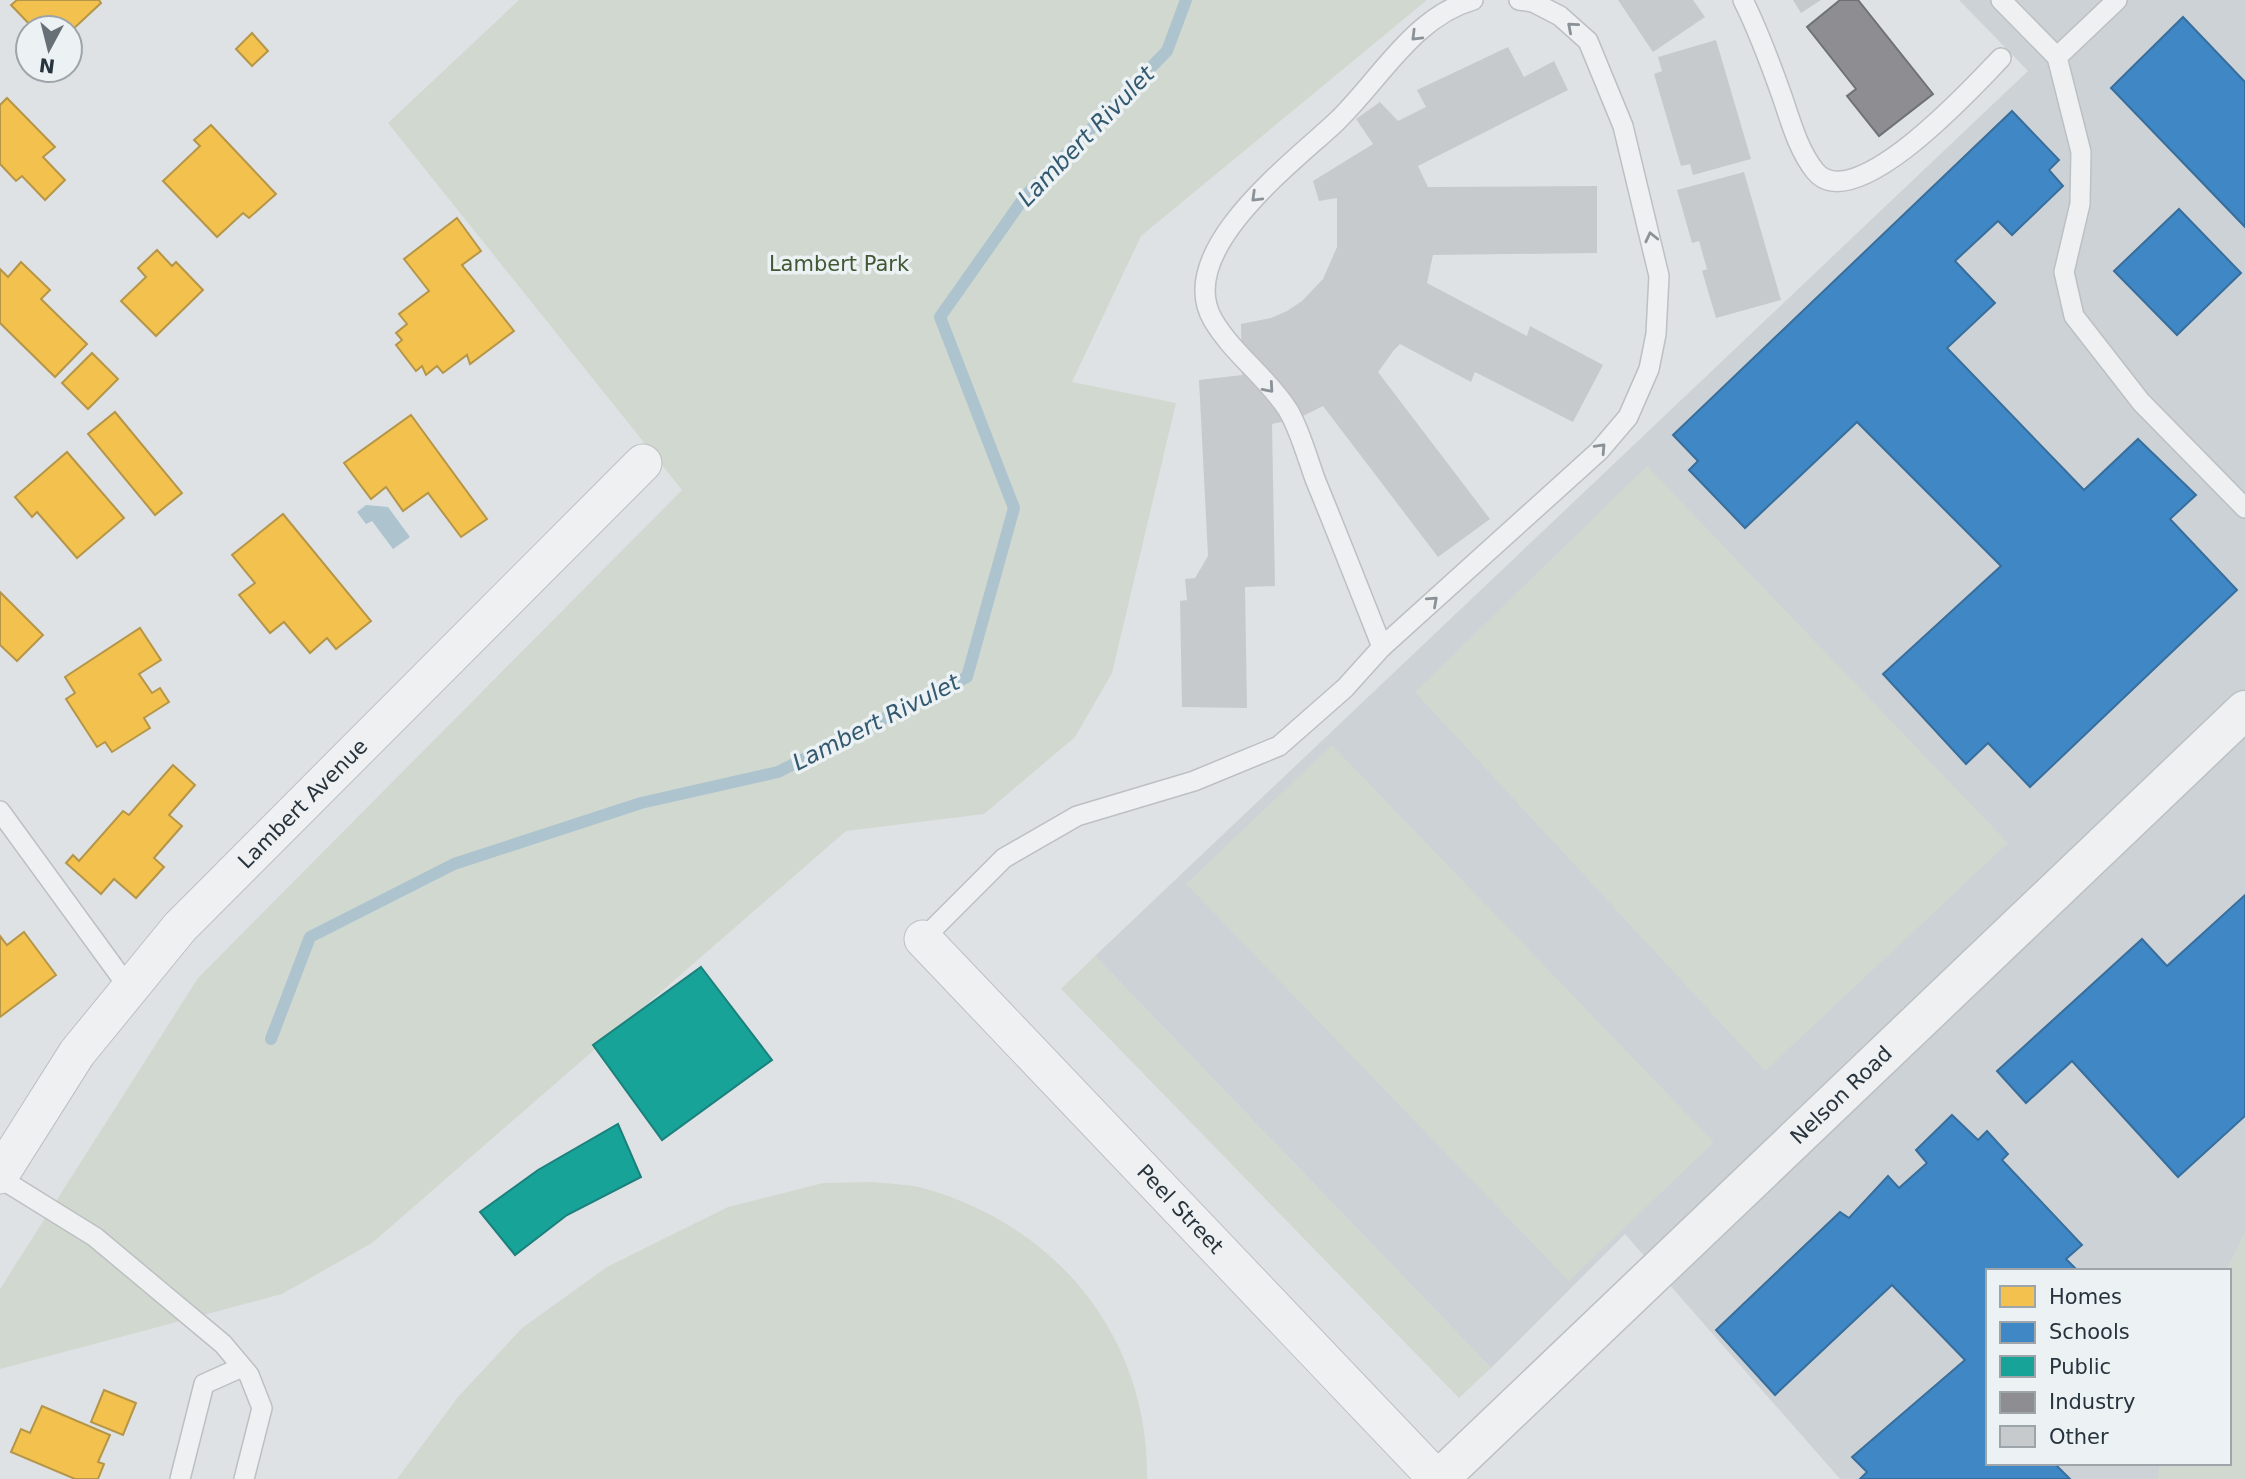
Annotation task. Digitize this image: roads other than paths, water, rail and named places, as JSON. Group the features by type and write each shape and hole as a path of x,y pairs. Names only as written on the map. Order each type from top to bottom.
{"street":[{"name":"Lambert Avenue","path":"0,1176 77,1053 180,927 643,463"},
{"name":"Nelson Road","path":"1438,1479 2245,710"},
{"name":"Peel Street","path":"923,939 1438,1479"}],"lane":[{"path":"1382,647 1288,410 1216,326 1207,302 1208,277 1214,253 1248,204 1338,121 1433,19 1457,5 1473,0"},
{"path":"1743,0 1759,32 1802,150 1817,174 1834,180 1864,177 1878,170 1941,118 2001,58"},
{"path":"2001,0 2057,57 2083,166 2080,204 2064,272 2074,316 2141,402 2245,508"},
{"path":"2057,57 2117,0"},
{"path":"923,939 1004,858 1077,816 1194,781 1279,746 1345,688 1382,647 1599,451 1629,417 1649,369 1657,334 1659,275 1623,126 1588,41 1560,16 1529,1"},
{"path":"0,811 130,988"},
{"path":"0,1176 95,1237 223,1344 249,1375 261,1408 244,1479"},
{"path":"180,1479 204,1384 242,1367"}],"water":[{"path":"366,505 388,507 410,537 393,549 372,521 366,524 357,512"}],"waterway":[{"name":"Lambert Rivulet","path":"271,1039 310,937 454,864 641,803 778,772 967,677 1014,508 940,317 1026,195 1167,51 1186,0"}],"park label":[{"name":"Lambert Park","path":"839,264"}]}
